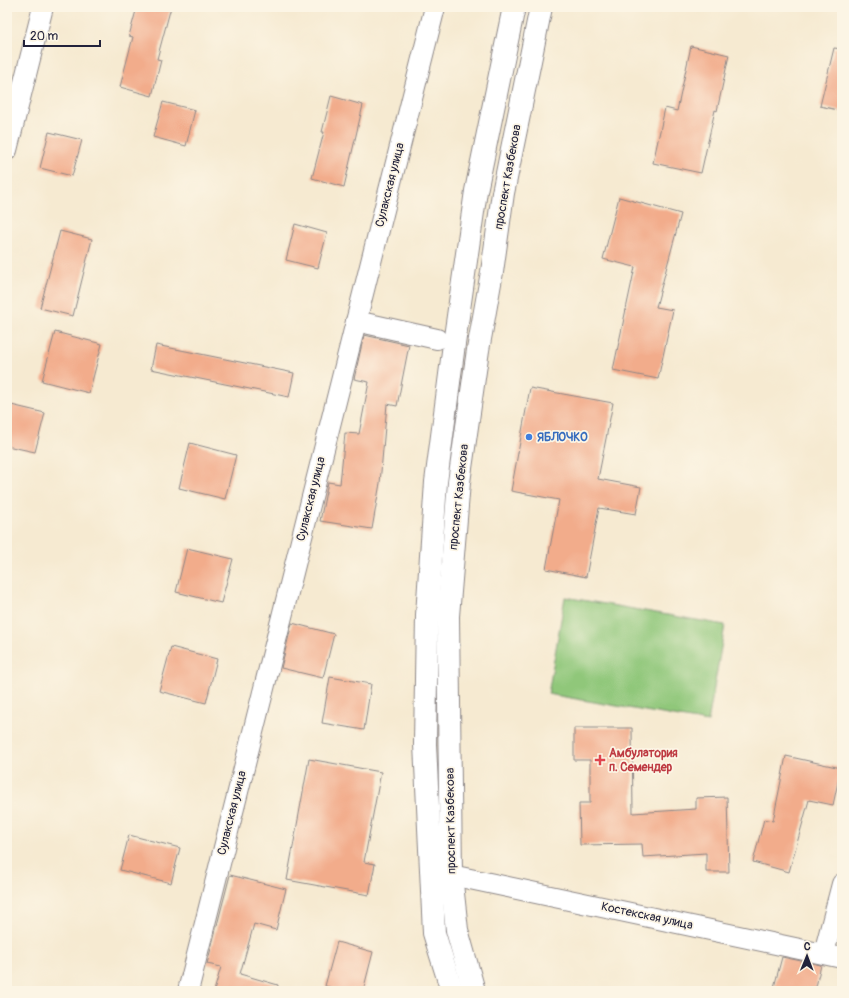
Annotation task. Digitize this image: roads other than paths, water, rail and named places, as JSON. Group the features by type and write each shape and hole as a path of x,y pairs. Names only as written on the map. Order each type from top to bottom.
{"highway":[{"name":"проспект Казбекова","path":"452,991 434,933 425,744 428,615 436,482 476,191 514,7"},
{"name":"проспект Казбекова","path":"474,991 457,930 451,875 448,616 459,482 503,193 541,7"}],"street":[{"path":"7,150 43,7"},
{"name":"Сулакская улица","path":"188,991 435,7"},
{"path":"356,321 437,339"},
{"name":"Костекская улица","path":"451,875 833,955"},
{"path":"833,955 842,884"}],"place":[{"name":"ЯБЛОЧКО","path":"529,437"},
{"name":"Амбулатория п. Семендер","path":"600,760"}]}
